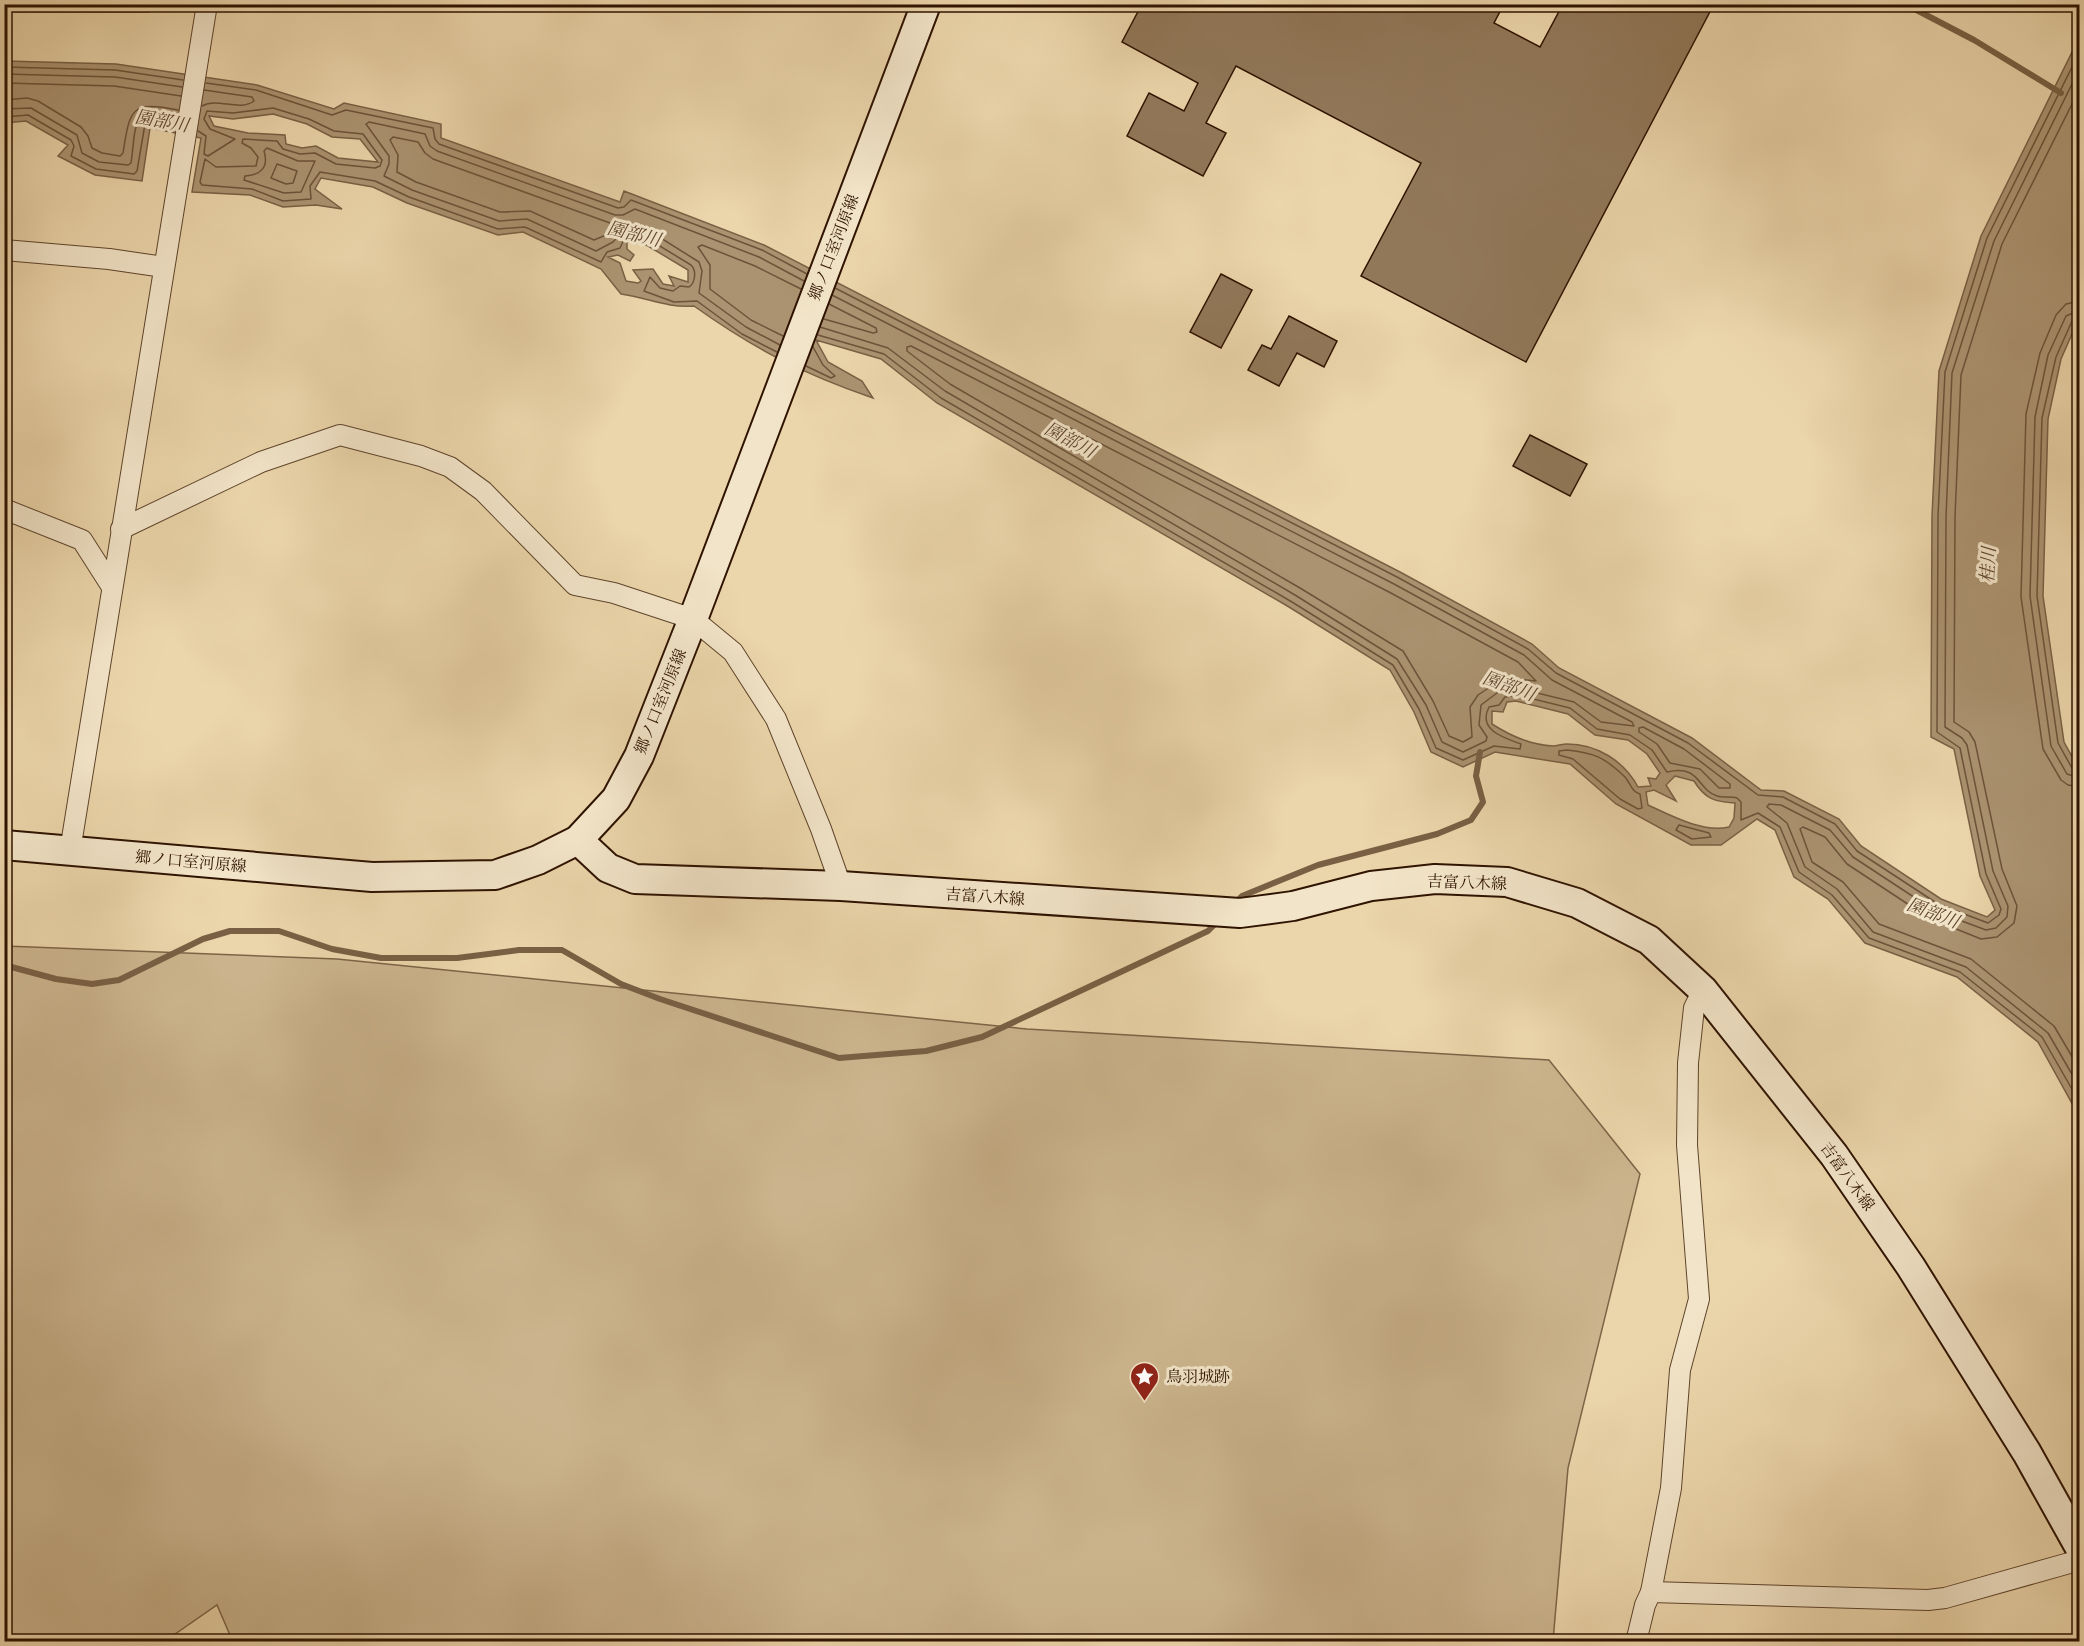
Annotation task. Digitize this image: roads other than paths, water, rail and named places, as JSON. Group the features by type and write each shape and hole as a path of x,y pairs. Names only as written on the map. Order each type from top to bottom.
{"main road":[{"name":"郷ノ口室河原線","path":"4,845 372,877 495,875 538,860 578,840 616,799 639,756 926,4"},
{"name":"吉富八木線","path":"578,840 608,868 634,879 841,886 1240,913 1293,906 1371,886 1424,880 1507,882 1577,903 1649,940 1703,990 1834,1155 1911,1267 2027,1453 2079,1548"}],"street":[{"path":"70,851 207,4"},
{"path":"4,250 109,258 165,259"},
{"path":"121,530 261,462 340,435 421,456 450,467 483,491 575,585 614,593 693,619 733,652 776,719 821,829 841,886"},
{"path":"4,509 82,540 112,587"},
{"path":"1636,1641 1645,1605 1651,1592 1671,1488 1680,1370 1699,1299 1687,1145 1688,1063 1694,1008 1703,990"},
{"path":"1651,1592 1928,1600 1945,1598 2079,1560"}],"water":[{"path":"2079,38 2079,318 2061,359 2048,419 2043,596 2064,742 2079,769 2079,1116 2038,1042 1957,977 1865,943 1828,899 1794,877 1775,830 1757,819 1721,845 1691,845 1616,804 1570,764 1495,752 1463,767 1431,752 1414,712 1390,670 1289,607 937,403 881,359 816,340 828,362 862,381 873,398 801,370 737,335 694,306 666,304 621,294 601,269 523,232 498,235 407,203 373,187 321,178 315,189 342,209 316,205 283,207 250,195 192,192 201,138 150,128 142,181 95,175 58,156 68,145 26,121 5,123 5,61 116,64 257,85 334,109 344,103 441,124 441,138 620,202 624,191 764,245 1400,572 1532,644 1559,668 1692,738 1761,790 1784,791 1839,819 1861,846 1941,899 1987,917 1995,910 1980,876 1954,749 1931,737 1932,516 1939,371 1981,236","holes":["273,114 307,124 332,137 360,139 378,162 338,158 316,146 302,148 286,144 285,135 248,133 214,126 209,116 233,119","627,242 643,243 688,270 688,282 669,276 674,286 663,284 653,269 633,270 641,281 638,283 626,281 620,263 608,257 618,255 630,261 634,255 627,249","1516,701 1568,714 1595,735 1628,740 1647,754 1660,773 1656,779 1648,778 1651,786 1638,787 1625,769 1599,751 1578,745 1545,745 1513,736 1492,724 1492,711 1503,712 1507,702","1675,776 1694,781 1702,792 1711,798 1735,803 1734,818 1729,827 1698,826 1648,805 1646,792 1654,790 1676,801 1666,785"]}],"waterway":[{"path":"1905,4 1974,40 2061,93"},
{"path":"1234,904 1242,896 1318,865 1437,834 1471,820 1483,802 1476,776 1480,752"},
{"path":"4,965 56,979 92,984 119,980 203,939 230,931 279,931 332,949 381,958 457,958 519,950 562,950 621,984 839,1058 926,1051 982,1037 1208,931 1219,920"}],"place":[{"name":"鳥羽城跡","path":"1145,1402"}],"water label":[{"name":"園部川","path":"162,121"},
{"name":"園部川","path":"634,234"},
{"name":"園部川","path":"1070,440"},
{"name":"桂川","path":"1988,565"},
{"name":"園部川","path":"1509,686"},
{"name":"園部川","path":"1933,913"}]}
